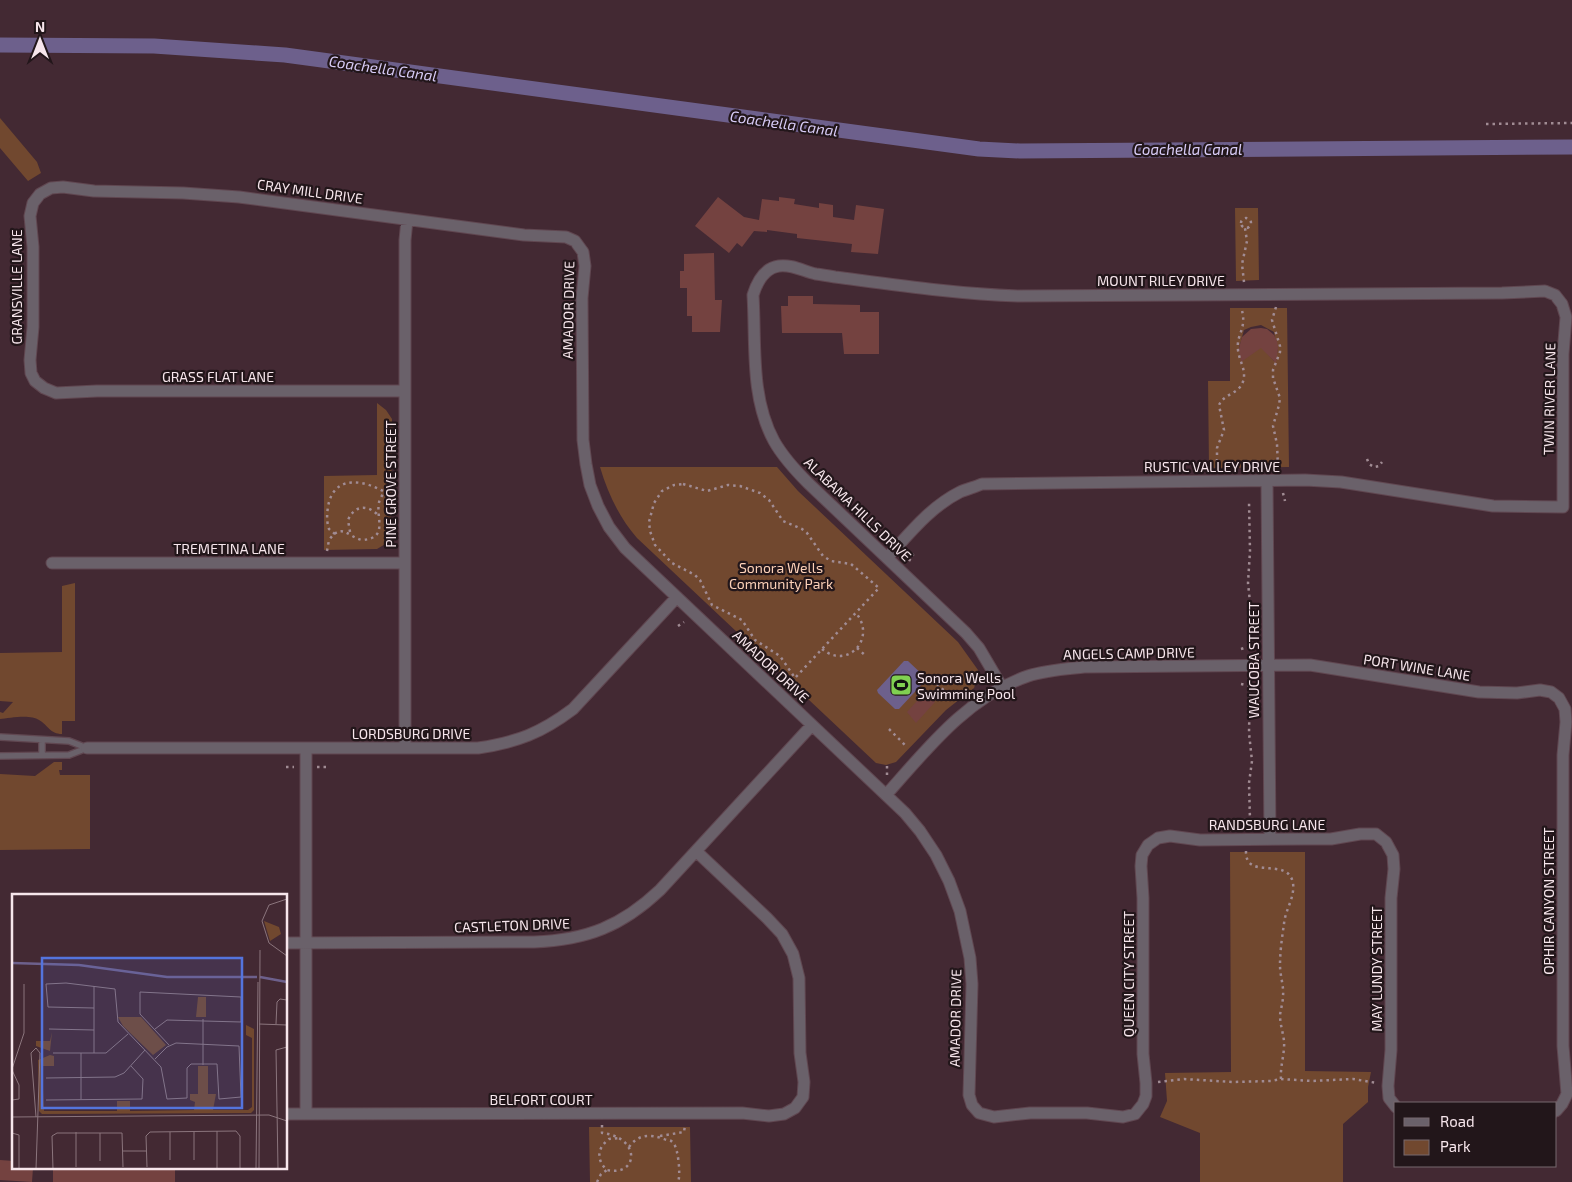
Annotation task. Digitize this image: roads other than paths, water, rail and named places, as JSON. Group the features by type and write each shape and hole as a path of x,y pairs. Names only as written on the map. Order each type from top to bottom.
{"street":[{"name":"CRAY MILL DRIVE","path":"40,194 51,188 64,187 183,193 266,200 524,235 566,237 575,241"},
{"name":"GRANSVILLE LANE","path":"35,381 31,374 30,360 33,327 33,247 30,216 33,203 40,194"},
{"name":"PINE GROVE STREET","path":"405,748 405,240 407,220"},
{"name":"AMADOR DRIVE","path":"575,241 584,252 585,266 582,298 583,440 590,485 598,506 609,527 626,548 886,794 920,831 936,855 949,881 960,911 970,958 972,984 971,1052 968,1085 972,1105 979,1112 994,1117 1030,1113 1087,1113 1123,1117 1135,1114 1143,1104"},
{"name":"MOUNT RILEY DRIVE","path":"769,269 780,266 791,267 817,274 935,291 1008,296 1502,293 1534,290 1545,291 1555,295"},
{"name":"ALABAMA HILLS DRIVE","path":"769,269 758,280 753,295 758,393 774,440 791,466 966,633 979,648 1002,687"},
{"name":"TWIN RIVER LANE","path":"1555,295 1562,304 1566,317 1563,354 1569,508"},
{"name":"GRASS FLAT LANE","path":"35,381 44,388 56,393 97,391 405,390"},
{"name":"WAUCOBA STREET","path":"1267,481 1270,839"},
{"name":"RUSTIC VALLEY DRIVE","path":"887,558 941,504 960,492 982,484 1341,482 1493,506 1569,508"},
{"name":"TREMETINA LANE","path":"52,563 405,563"},
{"name":"LORDSBURG DRIVE","path":"87,748 478,748 505,744 532,735 574,709 677,598"},
{"name":"ANGELS CAMP DRIVE","path":"886,794 945,730 980,700 1002,687 1028,676 1084,667 1268,665"},
{"name":"PORT WINE LANE","path":"1268,665 1329,668 1479,692 1517,693 1540,690 1551,692 1559,698"},
{"name":"OPHIR CANYON STREET","path":"1559,698 1565,708 1566,722 1563,755 1563,996 1567,1094 1559,1108"},
{"name":"CASTLETON DRIVE","path":"288,943 534,942 575,938 612,925 644,905 660,890 812,725"},
{"path":"306,748 306,1114"},
{"name":"RANDSBURG LANE","path":"1148,845 1158,838 1170,836 1200,840 1331,839 1360,834 1376,834 1386,842"},
{"name":"MAY LUNDY STREET","path":"1386,842 1393,855 1394,869 1391,898 1391,1050 1388,1086 1393,1102"},
{"name":"QUEEN CITY STREET","path":"1143,1104 1146,1096 1146,1084 1144,1054 1144,898 1141,866 1142,855 1148,845"},
{"name":"BELFORT COURT","path":"288,1114 742,1113 769,1116 784,1114 795,1108 803,1097 804,1082 800,1053 799,978 793,954 782,934 696,850"}],"lane":[{"name":"LORDSBURG DRIVE","path":"0,737 69,741 87,748"},
{"path":"42,740 42,755"},
{"name":"LORDSBURG DRIVE","path":"0,756 69,755 87,748"}],"waterway":[{"name":"Coachella Canal","path":"0,45 154,46 285,55 979,149 1020,151 1572,147"}],"place":[{"name":"Sonora Wells Swimming Pool","path":"901,685"}],"park label":[{"name":"Sonora Wells Community Park","path":"781,576"}]}
